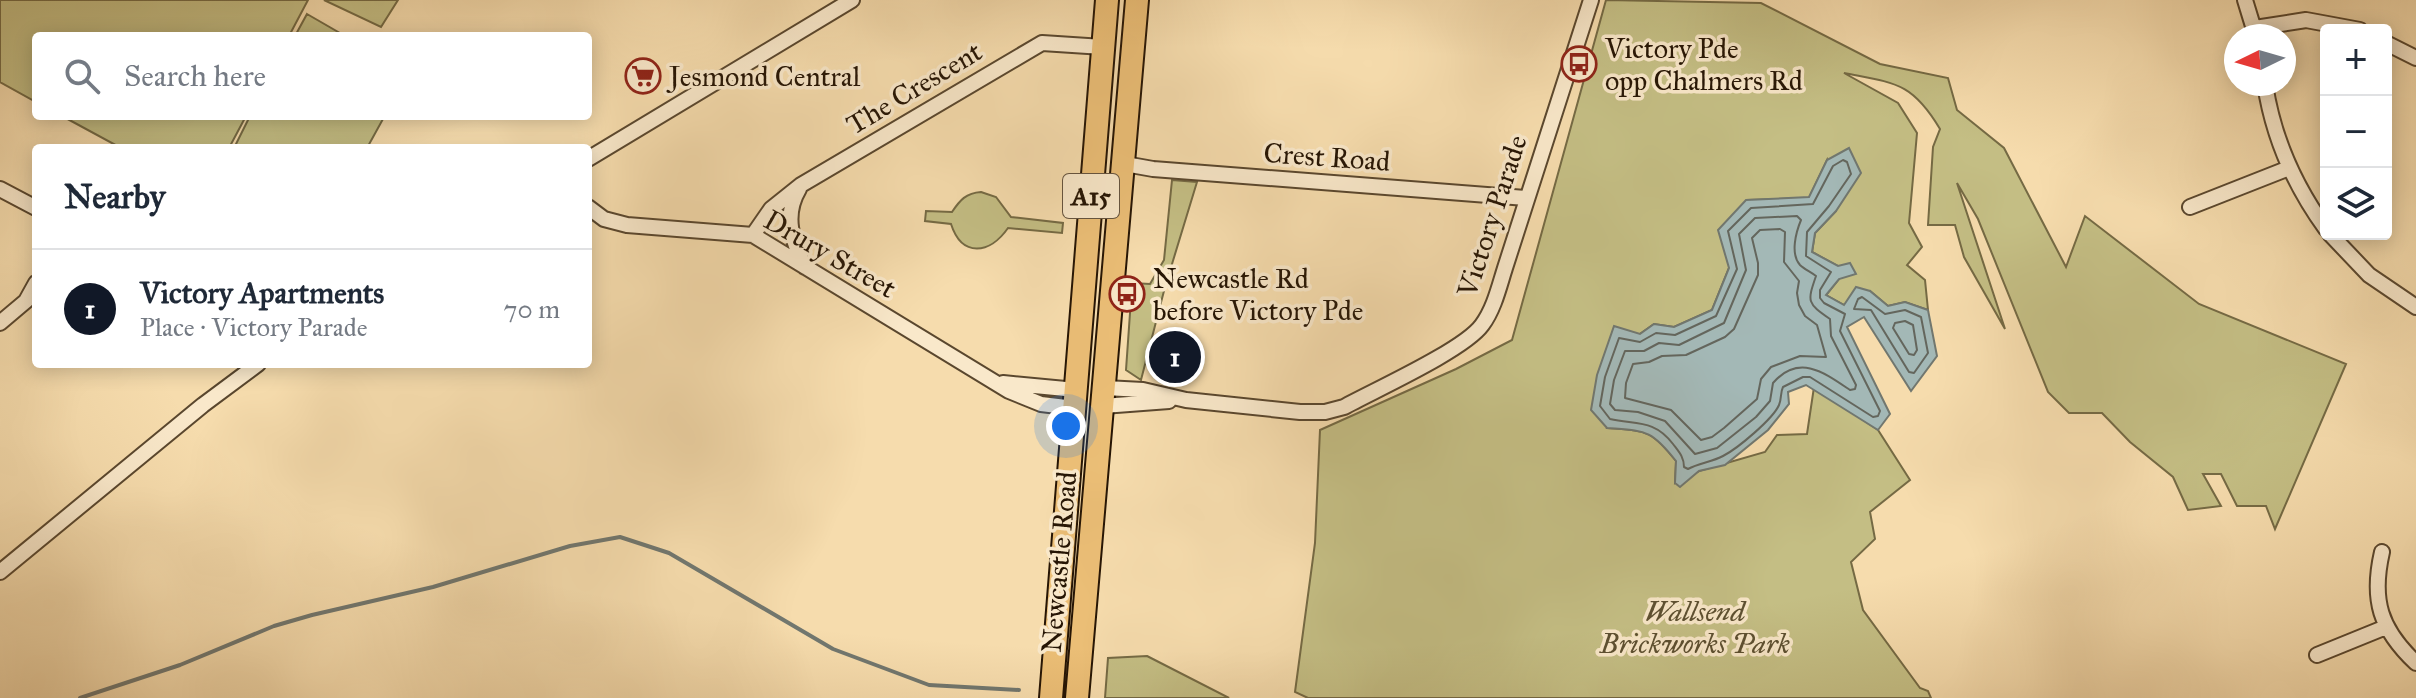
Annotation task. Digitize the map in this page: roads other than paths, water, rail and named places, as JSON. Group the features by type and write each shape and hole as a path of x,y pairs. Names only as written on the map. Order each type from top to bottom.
{"highway":[{"name":"Newcastle Road","path":"1051,698 1107,0"},
{"name":"Newcastle Road","path":"1077,698 1137,0"},
{"path":"1075,399 1104,397"}],"street":[{"path":"592,157 852,0"},
{"name":"Victory Parade","path":"1104,397 1186,400 1300,412 1334,411 1456,347 1476,333 1492,307 1591,0"},
{"path":"2245,0 2253,24"},
{"path":"2289,24 2306,20 2328,24"},
{"name":"The Crescent","path":"753,235 771,209 801,185 1042,43 1103,47"},
{"path":"2392,46 2416,58"},
{"path":"2268,96 2275,130 2289,168 2320,221"},
{"name":"Crest Road","path":"1125,164 1153,169 1526,198"},
{"path":"2190,207 2289,168"},
{"path":"801,185 793,199 790,229 805,267"},
{"path":"0,189 32,206"},
{"name":"Drury Street","path":"592,210 604,219 627,225 753,235 987,377 1075,399"},
{"path":"2336,240 2369,275 2416,307"},
{"path":"0,323 26,301 32,290"},
{"path":"0,572 247,368"},
{"path":"2382,552 2377,577 2380,611 2400,648 2416,663"},
{"path":"2317,655 2386,627"}],"water":[{"path":"1849,148 1861,173 1836,211 1815,233 1812,252 1838,266 1850,263 1856,274 1839,279 1826,295 1844,305 1856,287 1870,291 1888,306 1905,302 1928,310 1937,356 1911,391 1864,317 1847,327 1890,414 1878,430 1806,385 1788,392 1789,404 1768,430 1725,465 1699,471 1680,487 1675,483 1676,461 1660,443 1639,431 1607,428 1591,410 1597,375 1614,326 1640,334 1654,324 1674,327 1712,310 1729,268 1718,230 1746,200 1809,197 1827,160"}],"waterway":[{"path":"80,698 180,665 274,626 433,587 570,546 620,537 669,553 833,649 929,685 1019,690"}],"place":[{"name":"Victory Pde opp Chalmers Rd","path":"1579,64"},
{"name":"Jesmond Central","path":"643,76"},
{"name":"Newcastle Rd before Victory Pde","path":"1127,294"},
{"name":"Victory Apartments","path":"1175,357"}],"park label":[{"name":"Wallsend Brickworks Park","path":"1695,627"}]}
